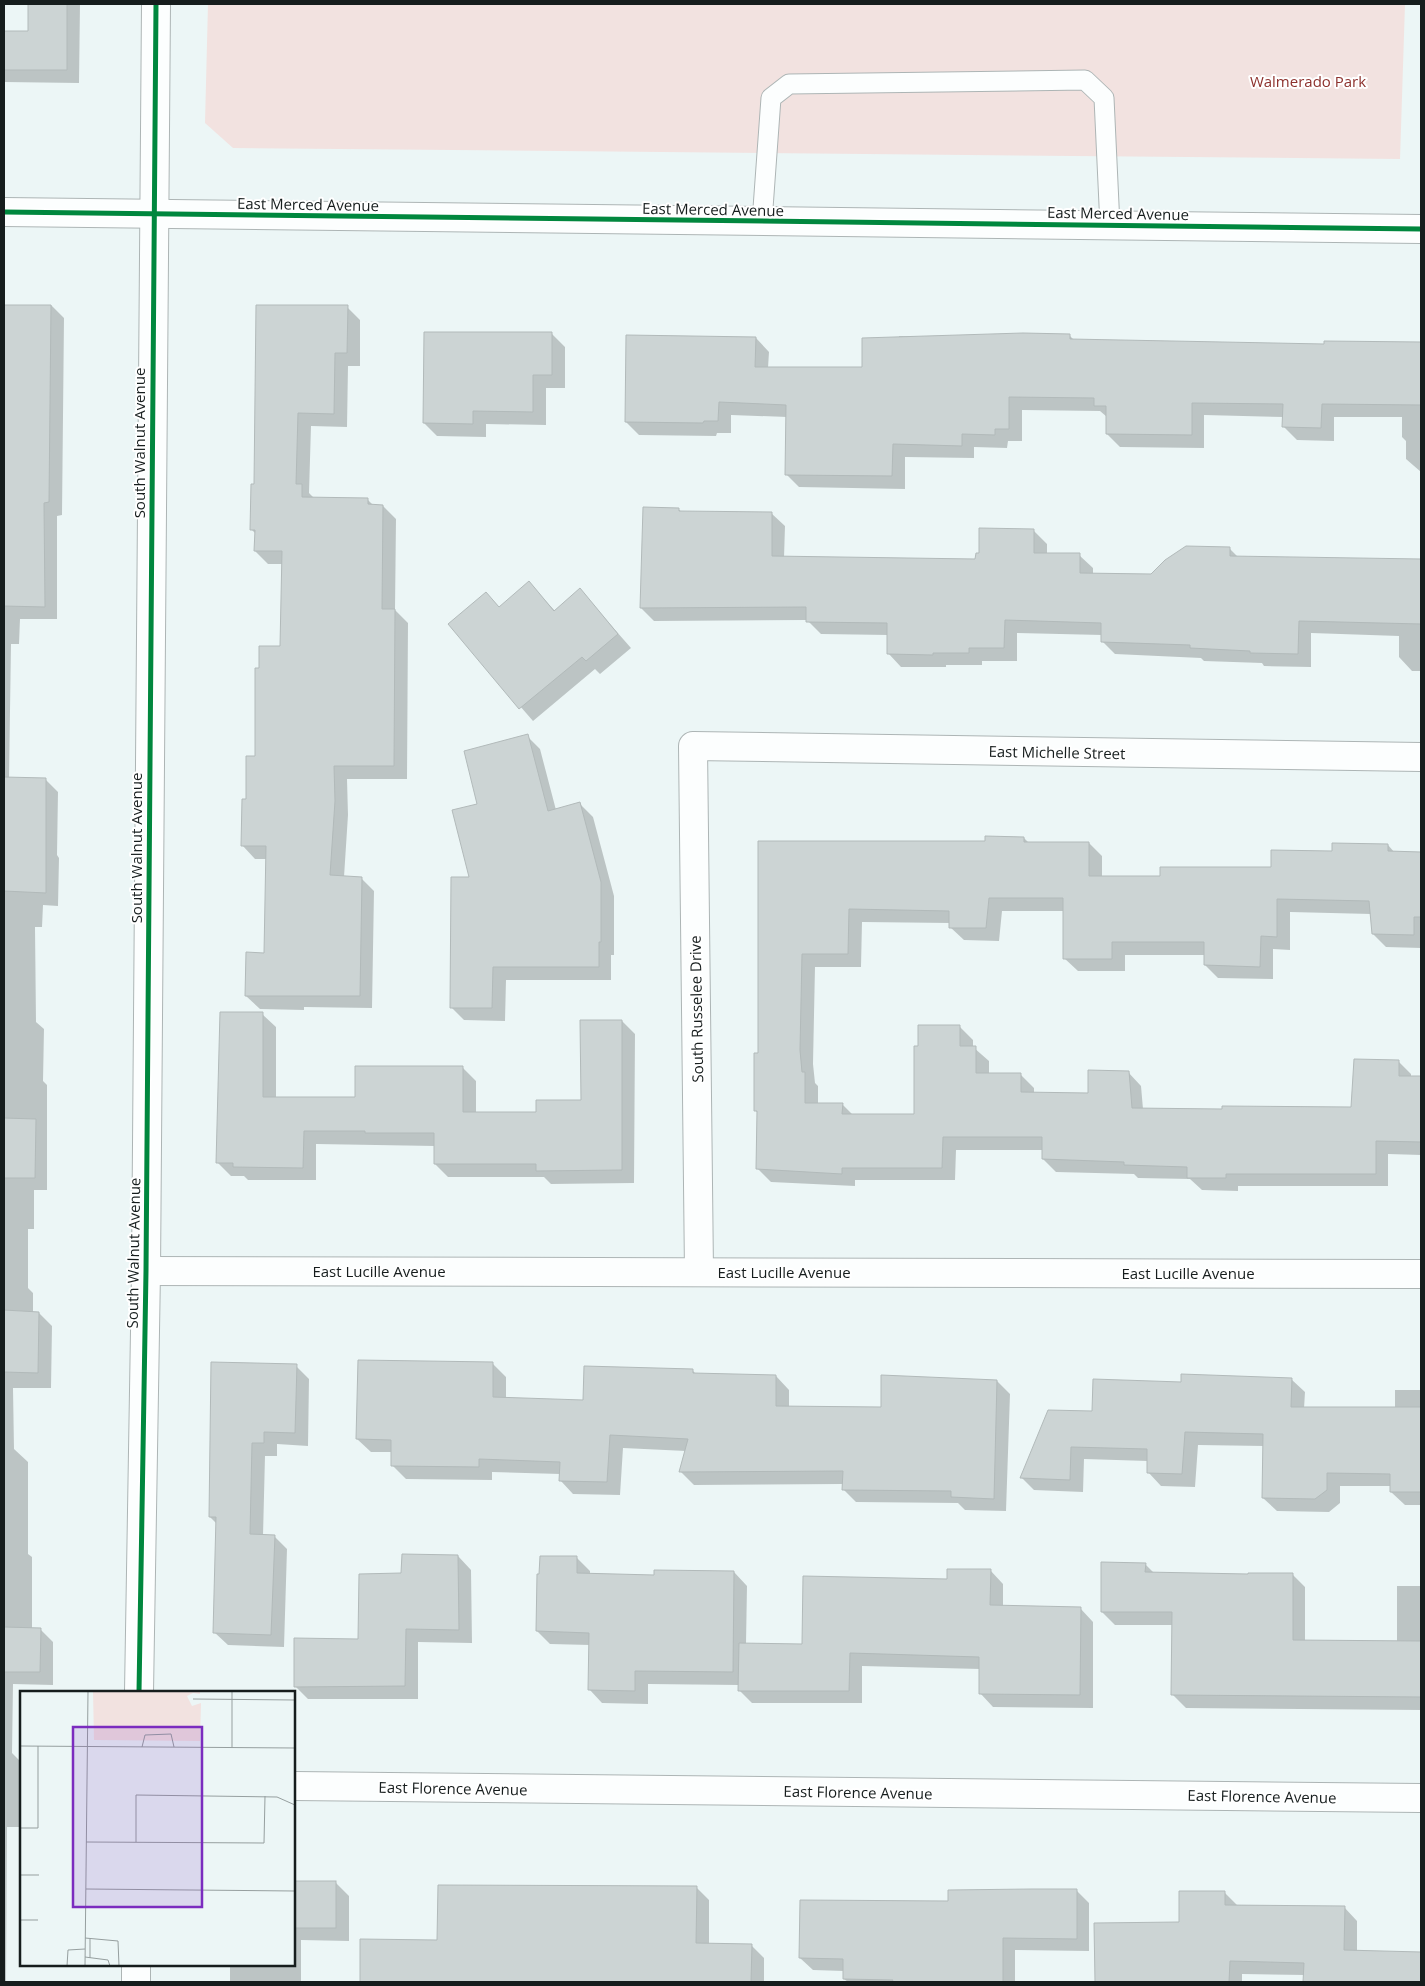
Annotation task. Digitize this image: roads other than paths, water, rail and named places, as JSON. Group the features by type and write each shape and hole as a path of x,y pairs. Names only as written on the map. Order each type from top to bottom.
{"street":[{"name":"South Walnut Avenue","path":"139,1691 146,1271 156,4"},
{"name":"East Merced Avenue","path":"4,212 1421,230"},
{"name":"East Michelle Street","path":"693,746 1421,757"},
{"name":"South Russelee Drive","path":"693,746 700,1271"},
{"name":"East Lucille Avenue","path":"146,1271 1421,1274"},
{"name":"East Florence Avenue","path":"295,1786 1421,1798"},
{"path":"136,1966 136,1982"}],"lane":[{"path":"762,222 771,98 789,84 1086,80 1104,98 1110,226"}],"park label":[{"name":"Walmerado Park","path":"1308,81"}]}
